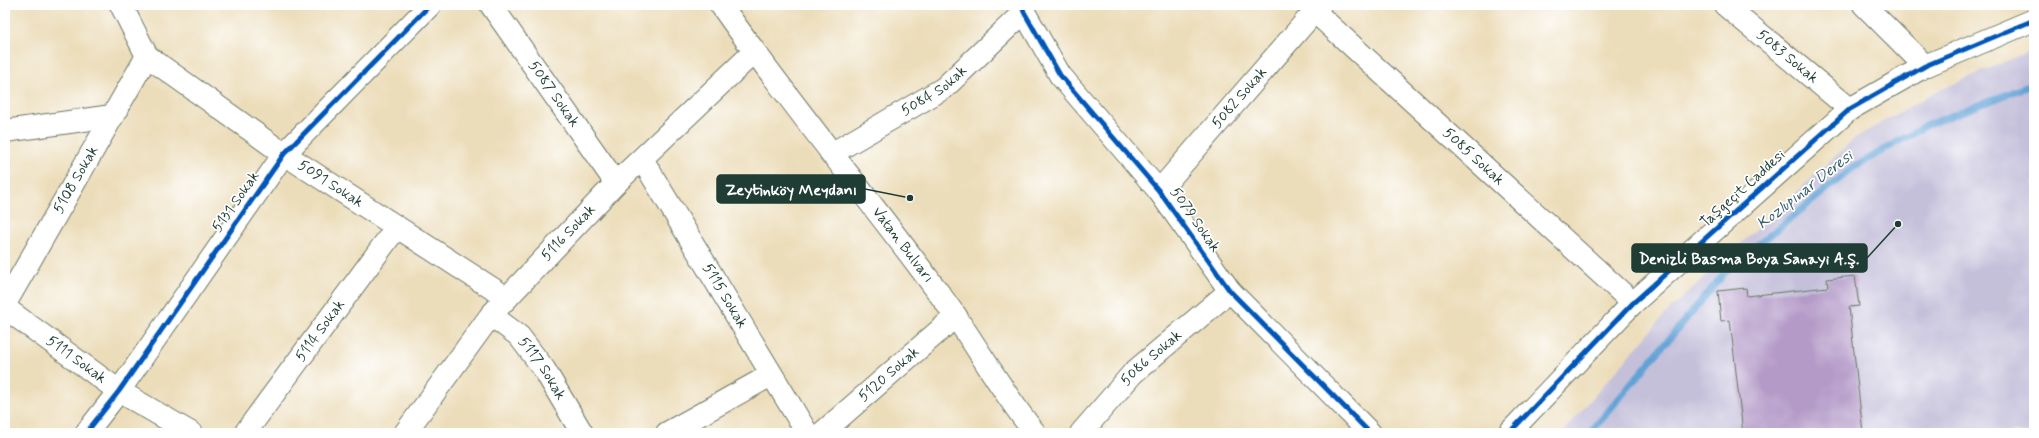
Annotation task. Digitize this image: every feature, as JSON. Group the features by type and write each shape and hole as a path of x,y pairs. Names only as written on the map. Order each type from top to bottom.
{"street":[{"name":"5091 Sokak","path":"121,5 146,56 284,154 396,228 507,298"},
{"name":"5131 Sokak","path":"86,433 119,391 284,154 430,5"},
{"name":"5087 Sokak","path":"491,5 616,183"},
{"name":"Vatan Bulvarı","path":"720,5 831,154 884,219 956,316 1027,430"},
{"name":"5083 Sokak","path":"1725,5 1850,109"},
{"path":"1864,5 1925,66"},
{"name":"5079 Sokak","path":"1023,8 1060,76 1159,191 1230,291 1370,433"},
{"name":"5084 Sokak","path":"831,154 944,88 1023,8"},
{"name":"5082 Sokak","path":"1159,191 1317,8"},
{"name":"5085 Sokak","path":"1317,8 1633,303"},
{"name":"Taşgeçit Caddesi","path":"1509,433 1633,303 1850,109 1925,66 2034,20"},
{"name":"5116 Sokak","path":"405,433 492,315 507,298 616,183 754,52"},
{"name":"5108 Sokak","path":"5,304 146,56"},
{"path":"5,131 112,116"},
{"name":"5115 Sokak","path":"642,159 807,433"},
{"name":"5114 Sokak","path":"245,433 396,228"},
{"name":"5086 Sokak","path":"1081,433 1133,374 1230,291"},
{"name":"5111 Sokak","path":"5,308 119,391 191,433"},
{"name":"5117 Sokak","path":"492,315 519,336 544,370 582,433"},
{"name":"5120 Sokak","path":"822,433 956,316"},
{"path":"667,433 772,375"}],"shaded area":[{"path":"2034,49 2034,433 1562,433 1669,310 1855,138 1933,93"}],"building":[{"path":"1855,276 1859,306 1849,307 1863,433 1743,433 1730,320 1721,321 1718,291 1746,288 1747,296 1828,287 1827,279"}],"waterway":[{"name":"Kozlupınar Deresi","path":"1590,433 1728,269 1854,167 1927,125 2034,84"}],"cycle path":[{"path":"86,433 119,391 284,154 430,5"},
{"path":"1022,5 1024,12 1060,75 1159,191 1230,291 1370,433"},
{"path":"1509,433 1633,303 1850,109 1925,66 2034,20"}],"place":[{"name":"Zeytinköy Meydanı","path":"910,198"},
{"name":"Denizli Basma Boya Sanayi A.Ş.","path":"1898,224"}]}
